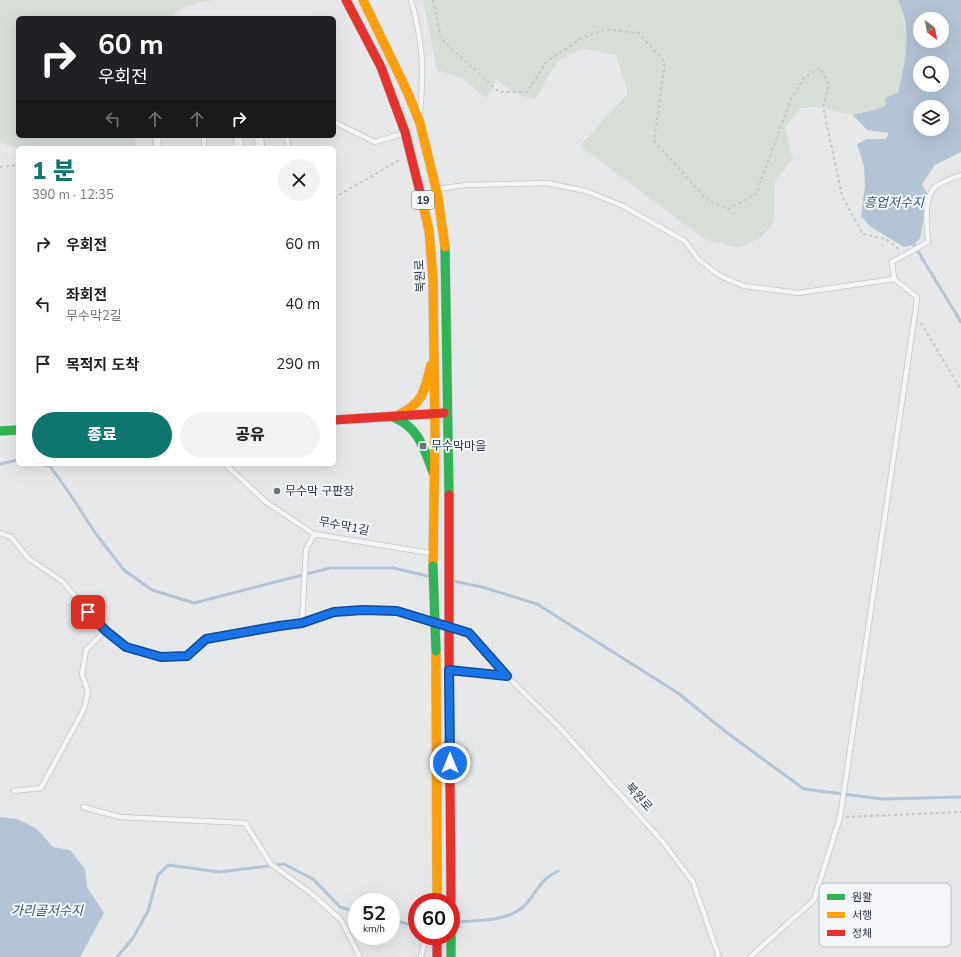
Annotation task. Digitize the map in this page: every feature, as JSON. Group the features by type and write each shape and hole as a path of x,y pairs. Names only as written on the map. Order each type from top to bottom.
{"main road":[{"name":"북원로","path":"346,0 382,67 405,132 418,177 429,230 433,279 433,566 436,670"},
{"name":"19","path":"362,0 407,91 420,123 436,189 445,239 450,413 449,670 451,893"},
{"path":"391,417 411,410 419,403 424,392 433,359"},
{"path":"336,420 450,413"},
{"path":"391,417 409,424 418,432 434,478"},
{"path":"0,431 16,430"},
{"name":"19","path":"436,670 437,893"},
{"path":"437,945 437,957"},
{"path":"451,945 451,957"}],"lane":[{"path":"411,0 419,28 422,48 420,123"},
{"path":"336,123 375,142 405,132"},
{"path":"819,883 840,817 846,783 917,297 894,279 892,262 928,242 926,218 931,192 936,186 961,175"},
{"path":"436,189 465,185 547,183 586,191 623,206 685,240 698,259 720,276 744,286 798,293 894,279"},
{"name":"무수막1길","path":"227,466 266,502 314,534 434,553"},
{"name":"북원로","path":"0,533 11,537 28,558 62,581 106,631 126,647 161,657 187,656 206,639 302,623 334,612 363,610 397,611 469,633 507,676 560,728 663,842 693,882 719,957"},
{"path":"302,623 306,550 314,534"},
{"path":"14,790 41,788 84,709 88,692 82,674 86,650 106,631"},
{"path":"436,670 507,676"},
{"path":"83,807 120,817 245,823 271,864 312,894 341,920 360,957"},
{"path":"750,957 814,900 819,884"},
{"path":"421,957 424,945"}],"path":[{"path":"433,0 441,39 499,92 527,92 548,61 584,37 607,29 638,33 664,62 654,141 707,200 728,209 756,194 791,99 804,78 820,68 829,85 823,106 842,196 863,234 886,239 906,255"},
{"path":"336,197 410,153"},
{"path":"0,167 16,165"},
{"path":"915,314 961,390"},
{"path":"840,817 961,812"}],"shaded area":[{"path":"0,0 216,0 191,5 180,10 172,16 16,16 16,138 134,138 136,146 16,146 16,148 0,142"},
{"path":"423,0 898,0 902,9 907,48 898,93 886,106 853,115 818,107 800,108 785,128 793,159 775,181 774,222 761,238 737,248 704,239 580,146 628,93 616,56 583,48 557,62 535,99 515,94 497,79 486,98 463,79 437,70"}],"water":[{"name":"흥업저수지","path":"898,0 961,0 961,152 935,165 922,184 928,195 920,238 914,245 904,247 871,227 861,216 865,186 864,166 857,144 867,139 886,139 889,133 867,130 853,115 886,106 885,98 898,93 905,58 905,23 903,12"},
{"name":"가리골저수지","path":"0,817 17,819 37,829 53,847 70,850 85,869 87,887 104,913 80,957 0,957"}],"waterway":[{"path":"914,245 961,322"},
{"path":"0,464 16,460"},
{"path":"50,466 96,534 124,570 152,590 194,603 330,568 393,568 428,576"},
{"path":"453,581 482,587 537,604 678,693 726,732 804,789 882,799 961,797"},
{"path":"117,957 133,938 148,911 158,875 168,865 219,872 284,864 313,879 340,907 348,909"},
{"path":"460,922 495,919 504,917 521,909 541,884 548,877 558,871"},
{"path":"400,922 408,924"}],"traffic: fast":[{"path":"445,247 449,495"},
{"path":"395,418 410,427 420,440 433,472"},
{"path":"0,431 16,430"},
{"path":"433,566 436,651"},
{"path":"451,945 451,957"}],"traffic: slow":[{"path":"363,0 407,91 420,123 438,197 445,247"},
{"path":"420,192 429,230 433,279 435,435 433,566"},
{"path":"400,414 408,410 419,400 425,388 431,365"},
{"path":"436,651 437,893"}],"traffic: jam":[{"path":"346,0 381,67 405,132 420,192"},
{"path":"336,420 444,413"},
{"path":"449,495 449,566"},
{"path":"449,566 449,652"},
{"path":"449,652 451,893"},
{"path":"437,945 437,957"}],"place":[{"name":"무수막마을","path":"423,446"},
{"name":"무수막 구판장","path":"277,491"}],"route":[{"path":"88,612 106,631 126,647 161,657 187,656 206,639 302,623 334,612 363,610 397,611 469,633 507,676 449,670 450,763"}]}
